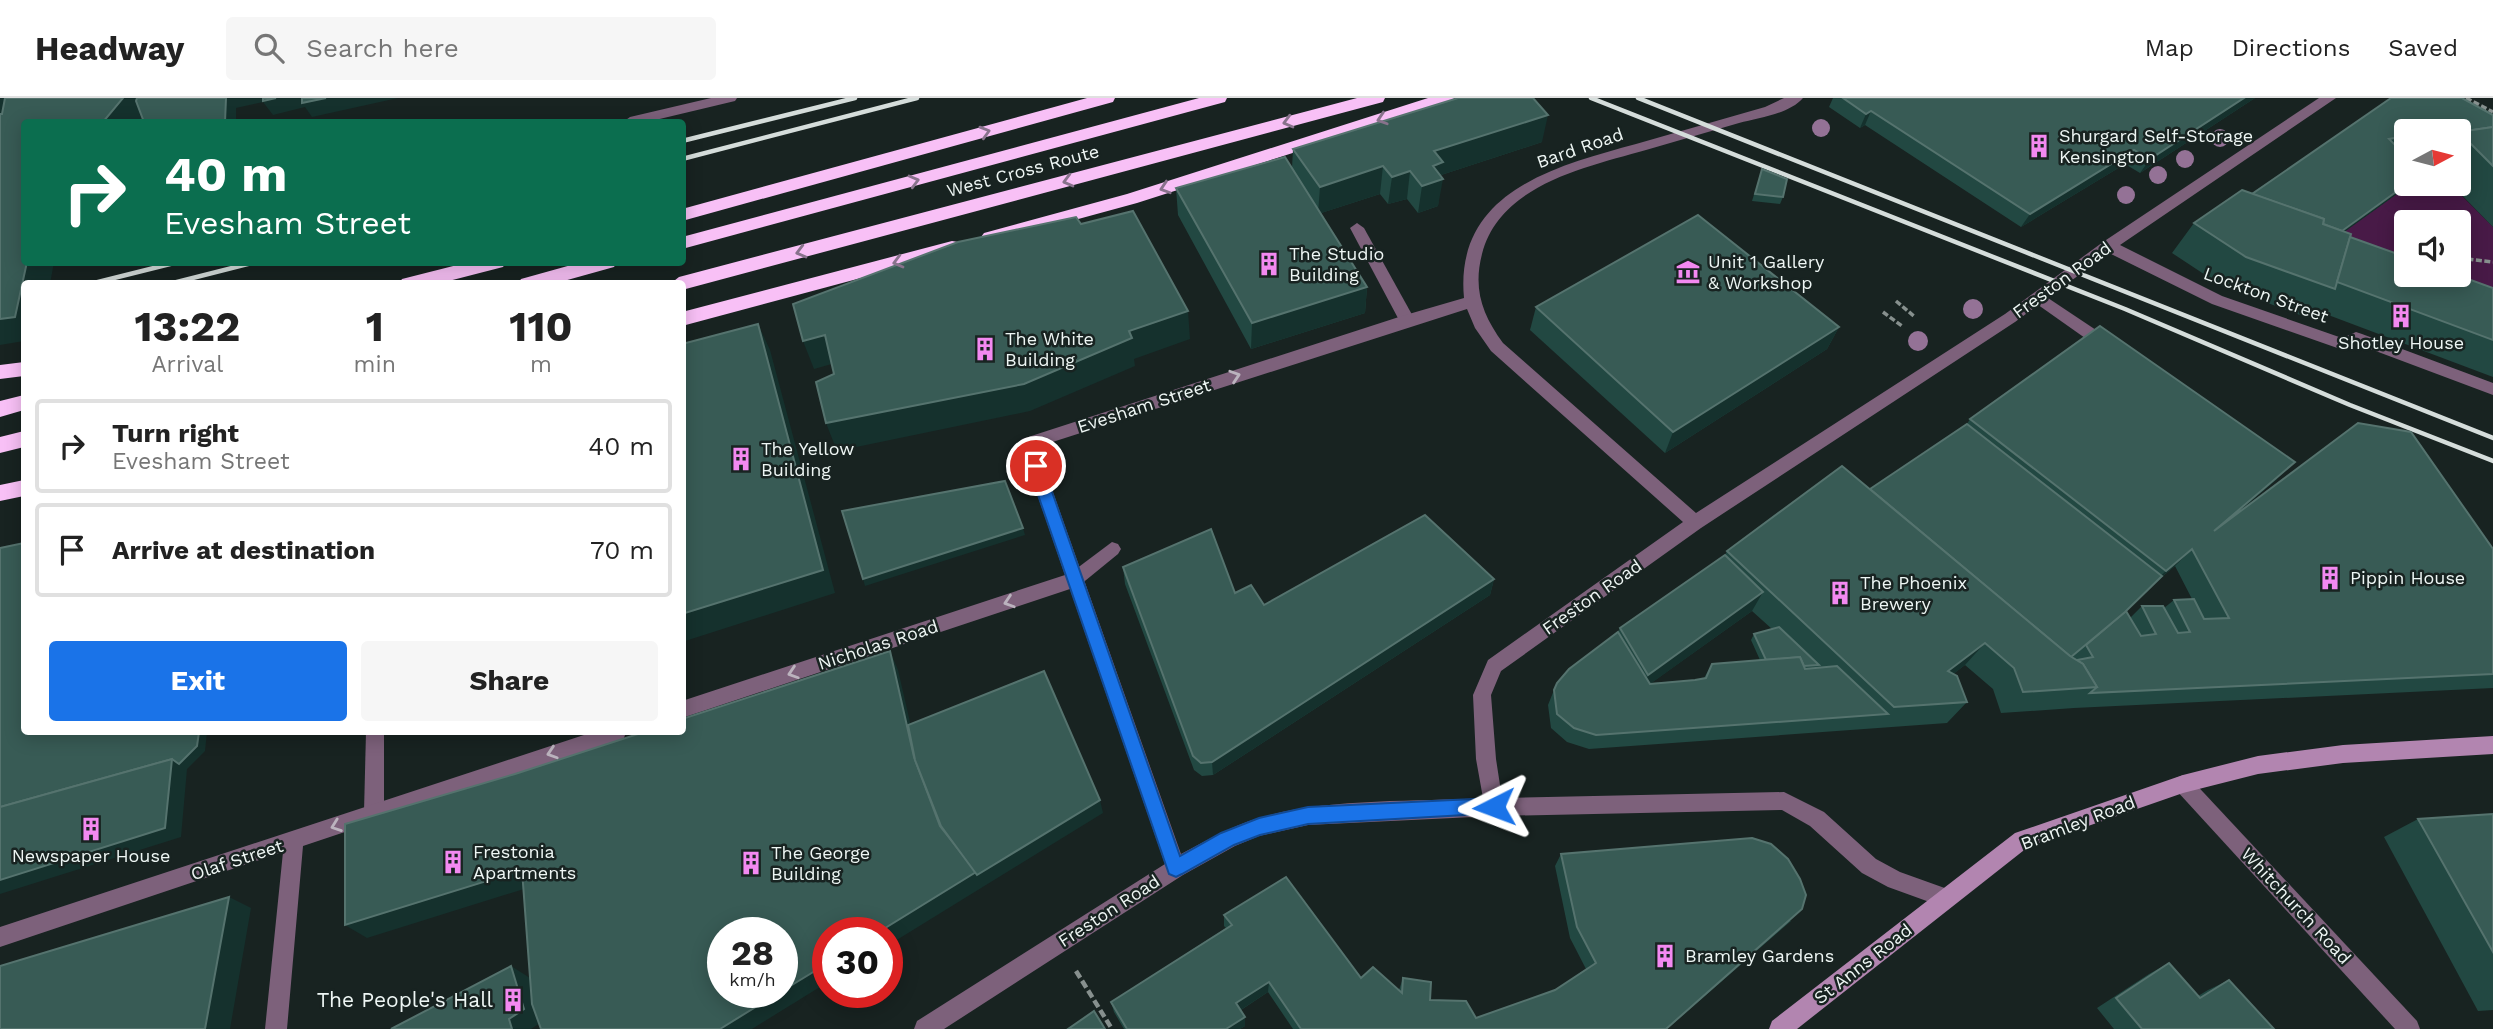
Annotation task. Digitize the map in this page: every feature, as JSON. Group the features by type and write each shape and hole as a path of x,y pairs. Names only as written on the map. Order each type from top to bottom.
{"highway":[{"name":"West Cross Route","path":"686,242 1219,98"},
{"name":"West Cross Route","path":"686,282 1377,98"},
{"path":"686,318 1131,199 1447,98"},
{"path":"686,214 1105,99"},
{"path":"424,280 481,266"},
{"path":"542,280 593,266"},
{"path":"0,372 21,369"},
{"path":"0,409 21,404"},
{"path":"0,445 21,440"},
{"path":"0,493 21,489"}],"street":[{"path":"642,119 730,98"},
{"name":"Bard Road","path":"1695,523 1497,347 1477,316 1470,280 1475,248 1495,215 1515,196 1541,180 1598,159 1770,110 1796,98"},
{"name":"Freston Road","path":"925,1029 1176,868 1228,839 1259,827 1308,816 1494,807 1486,760 1482,695 1494,666 1695,523 2039,298 2108,247 2329,98"},
{"path":"1357,228 1407,320 1474,301"},
{"name":"Lockton Street","path":"2108,247 2217,300 2343,344 2356,338 2493,389"},
{"path":"2039,298 2118,353"},
{"name":"Evesham Street","path":"1176,868 1028,444 1407,320"},
{"path":"1074,580 1112,549"},
{"name":"Nicholas Road","path":"686,709 1074,580"},
{"path":"374,812 375,735"},
{"path":"294,841 608,735"},
{"name":"Bramley Road","path":"1946,898 2022,840 2183,784 2258,765 2299,758 2493,746"},
{"name":"Whitchurch Road","path":"2183,784 2409,1029"},
{"path":"1494,807 1784,801 1817,819 1869,866 1895,880 1946,898"},
{"name":"Olaf Street","path":"0,937 294,841 276,1029"},
{"name":"St Anns Road","path":"1780,1029 1946,898"}],"path":[{"path":"2466,98 2493,112"},
{"path":"2471,259 2493,262"},
{"path":"1896,301 1916,317"},
{"path":"1884,312 1902,326"},
{"path":"1059,943 1112,1029"}],"shaded area":[{"path":"2394,196 2462,196 2493,227 2493,325 2405,287 2471,287 2471,210 2394,210 2394,282 2319,250"}],"building":[{"path":"5,98 123,98 106,119 21,119 21,266 26,266 15,317 0,319 0,114"},
{"path":"137,98 226,98 225,119 143,119"},
{"path":"302,98 326,98 302,103"},
{"path":"1458,98 1533,98 1548,115 1434,151 1443,162 1433,166 1443,179 1422,186 1410,171 1392,177 1383,166 1320,187 1293,149"},
{"name":"Shurgard Self-Storage Kensington","path":"1843,98 2244,98 2150,159 2134,150 2030,214 1871,111 1866,114"},
{"path":"2391,98 2462,98 2493,115 2493,127 2471,130 2471,119 2394,119 2394,138 2389,139 2394,144 2394,193 2342,231 2323,224 2324,219 2252,194"},
{"path":"2493,127 2493,166 2471,144 2471,130"},
{"name":"The Studio Building","path":"1285,157 1367,287 1252,323 1176,188"},
{"path":"1762,169 1787,179 1783,197 1755,194"},
{"path":"2242,190 2324,219 2323,224 2351,234 2335,289 2246,257 2194,223"},
{"name":"The White Building","path":"1133,211 1188,311 1129,331 1132,338 1024,384 826,423 816,382 834,374 825,335 803,341 793,304 958,242 1076,217 1081,224"},
{"path":"1698,215 1839,327 1673,432 1536,307"},
{"path":"2350,237 2394,253 2394,287 2471,287 2471,280 2493,288 2493,340 2337,282"},
{"name":"The Yellow Building","path":"758,324 823,570 686,613 686,343"},
{"path":"2100,326 2295,462 2214,531 2358,423 2411,432 2493,549 2493,674 2090,693 2097,687 2083,664 2077,660 2093,657 2086,645 2126,611 2141,636 2156,634 2142,606 2163,606 2178,633 2190,632 2174,600 2194,599 2204,619 2229,618 2192,549 2166,571 1970,419"},
{"path":"1967,424 2162,576 2125,612 2071,657 1870,489"},
{"name":"The Phoenix Brewery","path":"1842,466 2083,664 2097,687 2023,692 2014,668 1985,643 1948,671 1957,676 1967,702 1894,707 1727,551"},
{"path":"1005,481 1023,528 863,579 842,511"},
{"path":"1425,515 1494,579 1212,762 1201,763 1193,756 1123,567 1211,529 1235,593 1251,585 1264,605"},
{"path":"21,544 21,735 199,735 197,746 179,764 172,759 0,807 0,548"},
{"path":"1725,555 1763,592 1648,675 1620,628"},
{"path":"1779,627 1819,665 1804,666 1800,657 1766,660 1754,634"},
{"path":"1618,632 1650,684 1706,678 1712,664 1800,657 1805,669 1837,666 1888,714 1596,735 1574,728 1557,714 1554,690 1557,683 1569,669"},
{"name":"The George Building","path":"890,651 914,757 940,826 976,872 903,917 812,917 812,973 798,981 798,917 707,917 707,1008 754,1008 720,1029 541,1029 532,1004 522,870 345,925 345,824 515,774 635,735 686,735 686,718"},
{"path":"1044,671 1100,800 977,875 941,826 915,760 908,725"},
{"name":"Newspaper House","path":"172,759 165,828 0,880 0,807"},
{"path":"2493,814 2493,952 2418,819"},
{"name":"Bramley Gardens","path":"1752,838 1771,844 1788,859 1806,895 1802,909 1666,1029 1301,1029 1269,982 1236,1003 1245,1017 1226,1029 1127,1029 1111,1002 1232,925 1224,915 1286,877 1361,978 1373,967 1402,993 1403,978 1431,982 1430,1000 1466,1001 1476,1018 1555,990 1596,963 1577,927 1561,854"},
{"path":"229,897 205,1029 0,1029 0,966"},
{"path":"2169,963 2200,998 2229,980 2274,1029 2142,1029 2116,998"},
{"path":"511,966 524,1009 509,1019 512,1029 391,1029"},
{"path":"1094,1011 1105,1029 1068,1029"}],"railway":[{"path":"686,140 855,98"},
{"path":"686,158 917,98"},
{"path":"1591,98 2125,309 2350,405 2493,461"},
{"path":"1638,98 2493,438"},
{"path":"106,280 162,266"},
{"path":"185,280 240,266"}],"place":[{"name":"Shurgard Self-Storage Kensington","path":"2039,146"},
{"name":"The Studio Building","path":"1269,264"},
{"name":"Unit 1 Gallery & Workshop","path":"1688,272"},
{"name":"Shotley House","path":"2401,316"},
{"name":"The White Building","path":"985,349"},
{"name":"The Yellow Building","path":"741,459"},
{"name":"Pippin House","path":"2330,578"},
{"name":"The Phoenix Brewery","path":"1840,593"},
{"name":"Newspaper House","path":"91,829"},
{"name":"Frestonia Apartments","path":"453,862"},
{"name":"The George Building","path":"751,863"},
{"name":"Bramley Gardens","path":"1665,956"},
{"name":"The People's Hall","path":"513,1000"}],"route":[{"path":"1036,466 1176,868 1228,839 1259,827 1308,816 1494,807"}]}
